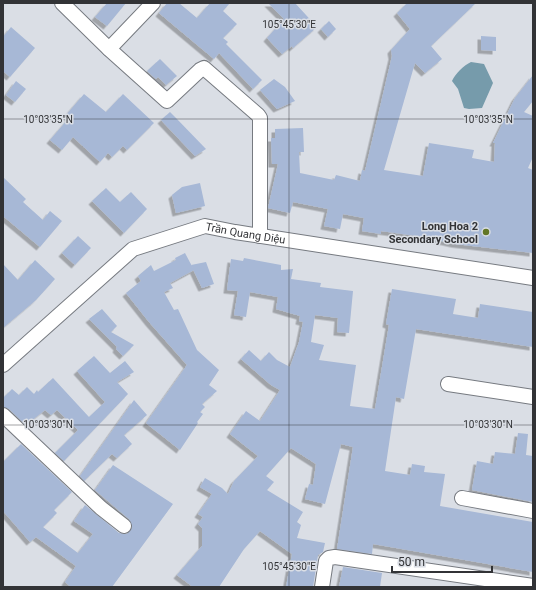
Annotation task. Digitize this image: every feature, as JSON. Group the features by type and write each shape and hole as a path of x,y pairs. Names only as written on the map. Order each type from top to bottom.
{"street":[{"path":"62,3 109,49 167,101 204,68 258,115 260,118 260,236"},
{"path":"109,49 152,3"},
{"name":"Trần Quang Diệu","path":"4,361 133,248 206,226 260,236 533,278"},
{"path":"448,384 533,397"},
{"path":"3,415 101,508 124,526"},
{"path":"462,498 533,511"},
{"path":"322,587 326,561 329,558 335,557 533,586"}],"water":[{"path":"471,62 484,64 493,83 482,108 464,108 458,89 452,81 460,70"}],"building":[{"path":"107,3 126,3 107,26 95,17"},
{"path":"167,3 179,3 197,18 210,3 230,3 223,11 237,24 223,38 228,42 226,44 262,80 253,89 219,53 214,59 159,13"},
{"path":"268,3 295,3 317,27 293,48 292,46 282,54 267,38 284,19"},
{"path":"407,3 476,3 431,46 442,59 425,73 415,63 384,170 423,176 429,143 474,150 472,158 494,162 495,143 493,143 515,98 533,75 533,101 524,112 533,116 533,157 528,168 533,170 533,253 455,244 424,237 381,231 381,234 362,231 364,218 343,214 340,229 324,226 328,209 293,202 290,213 268,208 278,164 272,164 271,138 275,138 275,129 303,128 304,152 299,152 300,173 334,180 336,175 360,181 362,170 365,171 392,56 391,50 410,29 397,13"},
{"path":"329,21 336,29 328,37 321,29"},
{"path":"11,27 35,48 10,77 3,71 3,37"},
{"path":"481,36 496,37 496,51 481,50"},
{"path":"160,59 177,76 166,85 158,77 156,79 147,71"},
{"path":"274,79 285,87 295,101 277,109 260,90"},
{"path":"16,81 26,89 15,102 6,95"},
{"path":"84,94 106,112 123,94 154,123 127,150 123,146 112,157 108,153 100,162 73,137 62,150 50,140 69,118 66,115"},
{"path":"170,112 206,149 195,156 161,120"},
{"path":"3,177 26,199 23,202 43,220 50,211 62,221 40,247 3,216"},
{"path":"200,183 205,206 176,213 172,195 182,187"},
{"path":"106,188 120,202 131,192 147,209 124,233 92,201"},
{"path":"78,236 91,248 75,265 62,253"},
{"path":"185,253 194,270 170,283 173,288 164,292 174,310 178,309 197,350 219,370 209,385 217,391 202,404 205,407 200,412 203,414 180,450 146,423 187,365 126,293 141,281 138,276 151,265 154,271 176,260 175,258"},
{"path":"244,258 281,265 281,270 293,269 291,279 321,283 320,287 353,291 349,333 337,332 338,318 315,315 311,342 324,345 319,360 356,365 350,406 375,409 389,325 386,324 392,289 456,299 453,314 478,318 480,304 533,312 533,347 416,329 404,399 396,397 385,471 410,475 412,464 425,466 424,472 445,474 440,506 533,522 533,572 373,544 372,554 337,549 353,447 341,444 325,504 305,499 309,484 313,485 316,464 291,448 266,476 274,482 267,490 303,512 297,522 301,525 297,538 325,543 323,552 318,555 313,587 286,587 292,554 260,531 244,549 219,587 193,587 177,575 202,546 202,528 198,524 203,517 198,514 212,494 200,487 205,478 222,488 228,494 234,481 258,456 230,434 246,411 260,421 280,390 271,385 241,359 249,350 261,361 269,352 277,360 290,367 299,342 303,322 299,321 300,316 276,309 278,297 250,292 246,317 234,315 238,291 227,290 231,259 243,261"},
{"path":"35,260 55,279 36,300 3,328 3,264 18,280"},
{"path":"206,262 214,284 202,288 191,265"},
{"path":"102,309 117,326 111,332 134,345 123,356 116,349 117,347 89,319"},
{"path":"94,356 110,373 125,361 134,372 117,382 128,394 64,461 55,453 78,430 57,410 51,415 45,410 26,425 9,409 3,407 3,398 12,389 19,395 27,387 34,394 53,378 89,417 105,402 77,371"},
{"path":"134,400 147,415 124,435 132,444 117,458 112,454 84,481 80,476"},
{"path":"518,433 528,434 526,455 533,456 533,502 472,490 477,461 493,464 495,452 515,454"},
{"path":"21,444 72,492 54,510 57,513 43,527 78,553 93,534 74,521 85,505 119,533 127,534 132,528 129,519 95,490 113,465 173,504 112,587 71,587 65,582 76,566 36,537 30,542 3,511 3,462"},
{"path":"343,567 382,573 380,587 339,587"}],"place":[{"name":"Long Hoa 2 Secondary School","path":"486,232"}]}
